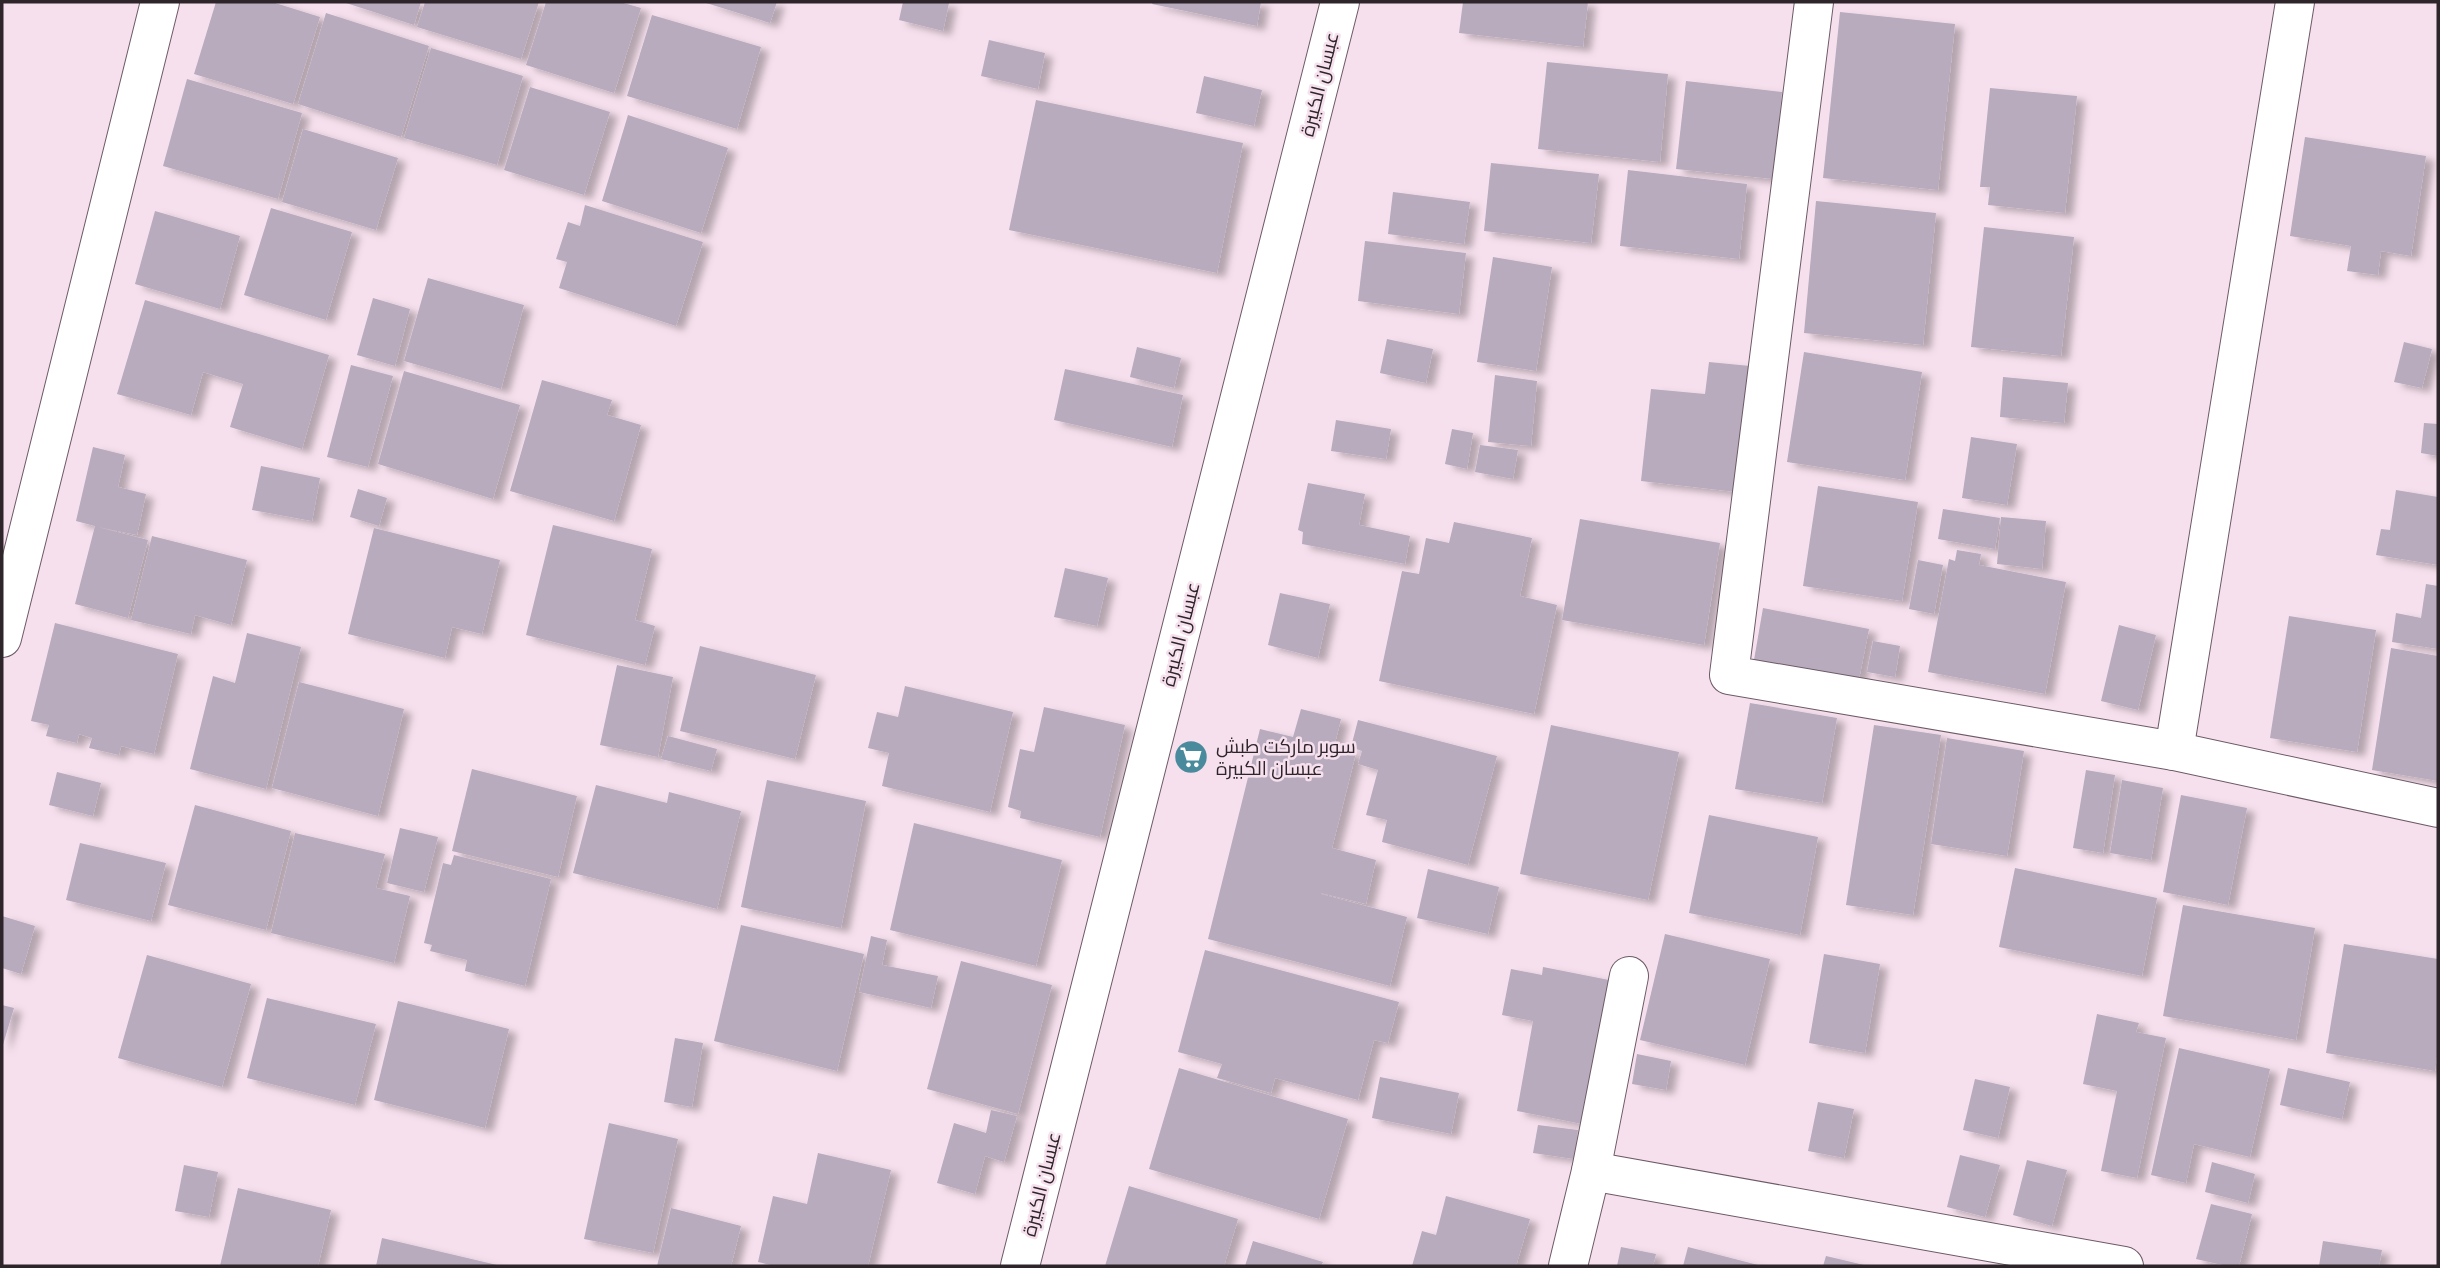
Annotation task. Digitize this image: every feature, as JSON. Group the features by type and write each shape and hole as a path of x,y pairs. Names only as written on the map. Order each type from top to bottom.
{"street":[{"path":"2,638 160,2"},
{"name":"عبسان الكبيرة","path":"1020,1266 1340,2"},
{"path":"1814,2 1729,675 2174,751 2438,808"},
{"path":"2174,751 2295,2"},
{"path":"1568,1266 1591,1171 1629,976"},
{"path":"1591,1171 2124,1266"}],"building":[{"path":"216,2 272,2 320,17 293,104 194,74"},
{"path":"343,2 421,2 414,25"},
{"path":"425,2 539,2 521,59 417,27"},
{"path":"546,2 620,2 641,8 614,93 526,65"},
{"path":"703,2 777,2 770,23"},
{"path":"903,2 949,3 943,31 899,20"},
{"path":"1261,2 1257,26 1152,4"},
{"path":"1463,2 1588,2 1583,47 1459,33"},
{"path":"1840,12 1955,24 1938,190 1823,178"},
{"path":"326,13 429,46 401,137 298,104"},
{"path":"652,15 761,47 737,129 627,96"},
{"path":"989,40 1045,53 1038,89 981,76"},
{"path":"431,48 523,76 497,165 404,138"},
{"path":"1547,62 1668,74 1660,162 1538,149"},
{"path":"1204,76 1262,90 1254,126 1196,113"},
{"path":"187,79 302,113 278,199 163,166"},
{"path":"1686,81 1782,92 1773,179 1676,169"},
{"path":"530,87 610,112 584,195 504,170"},
{"path":"1990,88 2077,96 2065,213 1988,205 1990,187 1980,187"},
{"path":"1036,100 1243,143 1217,273 1009,230"},
{"path":"628,115 728,148 701,233 602,201"},
{"path":"303,129 398,158 376,230 282,202"},
{"path":"2305,137 2426,156 2411,256 2381,251 2378,275 2347,271 2351,246 2290,236"},
{"path":"1491,163 1599,174 1591,243 1484,231"},
{"path":"1628,170 1747,184 1739,259 1620,246"},
{"path":"1393,192 1470,202 1464,244 1388,234"},
{"path":"1816,201 1936,213 1923,345 1804,333"},
{"path":"585,205 703,242 676,326 559,288 567,262 556,259 568,222 580,226"},
{"path":"271,208 352,232 326,320 244,295"},
{"path":"155,211 240,236 220,309 135,284"},
{"path":"1984,227 2074,237 2061,356 1971,347"},
{"path":"1365,241 1466,253 1459,314 1358,301"},
{"path":"1493,257 1552,267 1536,371 1477,362"},
{"path":"428,278 524,305 501,389 404,361"},
{"path":"373,298 410,309 395,366 357,355"},
{"path":"145,300 329,355 302,449 230,427 243,384 203,372 191,415 117,394"},
{"path":"1387,339 1433,349 1426,383 1380,373"},
{"path":"2404,342 2432,349 2422,388 2394,382"},
{"path":"1137,347 1181,358 1174,388 1130,377"},
{"path":"1804,352 1922,372 1905,480 1787,462"},
{"path":"1709,362 1750,366 1736,492 1641,481 1651,389 1705,394"},
{"path":"351,365 393,376 368,467 327,457"},
{"path":"1065,369 1183,395 1172,447 1054,420"},
{"path":"404,371 520,405 493,499 378,464"},
{"path":"1495,375 1537,381 1531,446 1488,442"},
{"path":"2003,377 2068,383 2064,423 2000,417"},
{"path":"542,380 612,400 607,415 641,425 614,521 510,491"},
{"path":"1336,420 1391,429 1386,459 1331,451"},
{"path":"2424,423 2438,424 2438,456 2421,453"},
{"path":"1452,429 1473,433 1467,469 1445,464"},
{"path":"1971,437 2017,444 2007,505 1962,498"},
{"path":"1480,445 1518,450 1513,479 1475,472"},
{"path":"93,447 125,455 118,487 146,494 137,535 98,527 148,540 128,618 75,604 95,526 76,521"},
{"path":"261,466 320,478 312,521 252,510"},
{"path":"1308,483 1365,494 1359,525 1410,536 1405,564 1302,544 1303,532 1298,530"},
{"path":"1818,486 1918,502 1902,601 1803,586"},
{"path":"358,489 387,498 379,526 350,517"},
{"path":"2396,490 2438,497 2438,565 2376,555 2381,529 2390,530"},
{"path":"1943,509 2000,518 1995,549 1938,539"},
{"path":"2001,517 2046,521 2042,569 1997,564"},
{"path":"1580,519 1720,543 1704,645 1562,620"},
{"path":"1454,522 1532,538 1520,596 1557,605 1534,714 1379,681 1402,571 1419,574 1426,538 1449,543"},
{"path":"553,525 652,549 635,620 655,626 645,665 526,635"},
{"path":"374,528 500,560 482,634 452,627 445,658 348,634"},
{"path":"152,536 247,560 231,625 195,615 191,634 131,620"},
{"path":"1957,550 1981,554 1979,565 2066,582 2045,694 1928,672 1949,559 1955,561"},
{"path":"1918,560 1943,565 1934,614 1909,609"},
{"path":"1065,568 1108,578 1097,626 1054,617"},
{"path":"2426,584 2438,586 2438,649 2392,642 2396,613 2421,618"},
{"path":"1280,593 1330,604 1318,658 1268,645"},
{"path":"1763,608 1869,629 1859,679 1754,660"},
{"path":"2289,616 2376,630 2357,752 2270,738"},
{"path":"55,623 178,654 154,754 121,746 119,755 89,748 92,738 79,734 77,743 46,736 49,725 31,721"},
{"path":"2119,625 2156,635 2138,710 2101,701"},
{"path":"247,633 301,647 266,789 190,769 213,676 235,683"},
{"path":"1873,641 1900,646 1895,677 1867,672"},
{"path":"700,646 816,675 795,759 680,731"},
{"path":"2391,648 2438,656 2438,781 2372,770"},
{"path":"617,665 673,677 658,757 600,745"},
{"path":"299,682 404,709 378,816 272,788"},
{"path":"905,686 1013,712 990,812 882,786 889,753 868,748 877,712 898,717"},
{"path":"1750,703 1837,718 1822,803 1735,789"},
{"path":"1044,707 1125,725 1100,837 1020,818 1021,811 1008,807 1020,749 1034,752"},
{"path":"1301,709 1341,719 1334,747 1356,753 1332,848 1376,860 1366,904 1321,894 1407,917 1390,986 1208,939 1260,729 1293,737"},
{"path":"1358,720 1497,756 1468,865 1382,842 1387,820 1366,815 1378,770 1358,764 1362,751 1351,747"},
{"path":"1551,725 1679,752 1648,900 1520,874"},
{"path":"1874,725 1941,735 1913,915 1846,905"},
{"path":"668,736 717,749 711,771 661,759"},
{"path":"1947,738 2024,751 2007,856 1931,844"},
{"path":"472,769 577,796 558,877 452,851"},
{"path":"2086,770 2115,775 2103,853 2073,848"},
{"path":"57,772 101,783 93,816 49,805"},
{"path":"767,780 866,801 841,928 741,907"},
{"path":"2122,780 2163,788 2151,860 2110,853"},
{"path":"596,785 667,803 669,792 741,811 717,909 573,873"},
{"path":"2181,795 2247,808 2228,905 2163,892"},
{"path":"195,805 291,831 266,930 168,905"},
{"path":"1709,815 1818,837 1800,935 1689,913"},
{"path":"914,823 1062,860 1036,966 890,930"},
{"path":"400,828 438,837 424,892 387,883"},
{"path":"295,833 385,854 376,888 410,896 394,963 271,933"},
{"path":"80,843 166,863 151,921 66,900"},
{"path":"454,855 551,879 525,986 465,971 467,960 430,951 432,945 424,943 443,863 451,865"},
{"path":"2015,868 2157,898 2142,976 1999,947"},
{"path":"1428,869 1499,887 1488,934 1417,918"},
{"path":"2183,905 2315,928 2296,1040 2163,1016"},
{"path":"2,916 35,926 21,974 2,968"},
{"path":"741,925 864,954 837,1071 714,1041"},
{"path":"1665,934 1770,959 1745,1065 1640,1040"},
{"path":"871,936 887,940 882,965 938,976 931,1008 859,992"},
{"path":"2344,944 2438,959 2438,1049 2435,1071 2326,1053"},
{"path":"1205,950 1399,1002 1388,1043 1374,1040 1358,1100 1275,1078 1271,1093 1217,1078 1222,1064 1178,1052"},
{"path":"1824,954 1880,964 1865,1053 1809,1043"},
{"path":"147,955 251,984 222,1087 118,1058"},
{"path":"961,961 1052,985 1018,1114 927,1089"},
{"path":"1543,967 1614,981 1587,1125 1517,1111 1533,1021 1502,1015 1511,969 1542,975"},
{"path":"267,998 376,1024 355,1105 247,1078"},
{"path":"398,1001 509,1029 485,1128 374,1100"},
{"path":"2,1005 14,1008 2,1048"},
{"path":"2097,1014 2139,1023 2136,1032 2166,1038 2137,1178 2101,1171 2117,1091 2083,1084"},
{"path":"675,1038 703,1043 692,1107 664,1102"},
{"path":"2179,1048 2270,1069 2250,1157 2194,1144 2186,1183 2151,1175"},
{"path":"1637,1054 1671,1061 1666,1090 1632,1084"},
{"path":"1179,1068 1348,1119 1319,1219 1149,1169"},
{"path":"2288,1068 2350,1082 2342,1119 2280,1105"},
{"path":"1380,1077 1459,1093 1451,1134 1372,1118"},
{"path":"1975,1079 2010,1087 1998,1138 1963,1130"},
{"path":"1818,1102 1854,1109 1844,1158 1808,1151"},
{"path":"991,1110 1017,1116 1004,1162 985,1156 975,1194 937,1183 954,1123 986,1133"},
{"path":"609,1123 678,1139 653,1253 584,1239"},
{"path":"1538,1125 1578,1130 1574,1159 1533,1153"},
{"path":"818,1153 891,1170 868,1266 775,1266 758,1262 773,1196 807,1204"},
{"path":"1960,1155 2000,1165 1985,1217 1947,1207"},
{"path":"2027,1160 2067,1170 2052,1226 2013,1215"},
{"path":"2212,1162 2255,1174 2248,1203 2205,1192"},
{"path":"184,1165 218,1172 209,1217 175,1211"},
{"path":"1129,1186 1238,1219 1224,1266 1105,1266"},
{"path":"238,1188 331,1210 318,1266 220,1266"},
{"path":"1446,1196 1530,1219 1516,1266 1412,1266 1422,1231 1436,1235"},
{"path":"2211,1204 2252,1214 2239,1266 2196,1259"},
{"path":"671,1208 741,1226 731,1266 657,1266"},
{"path":"382,1238 497,1265 497,1266 376,1266"},
{"path":"1253,1241 1323,1262 1321,1266 1245,1266"},
{"path":"2323,1241 2382,1250 2379,1266 2319,1266"},
{"path":"1621,1247 1656,1254 1653,1266 1617,1266"},
{"path":"1688,1247 1758,1265 1758,1266 1683,1266"},
{"path":"1826,1256 1864,1265 1864,1266 1823,1266"}],"place":[{"name":"سوبر ماركت طبش عبسان الكبيرة","path":"1191,757"}]}
